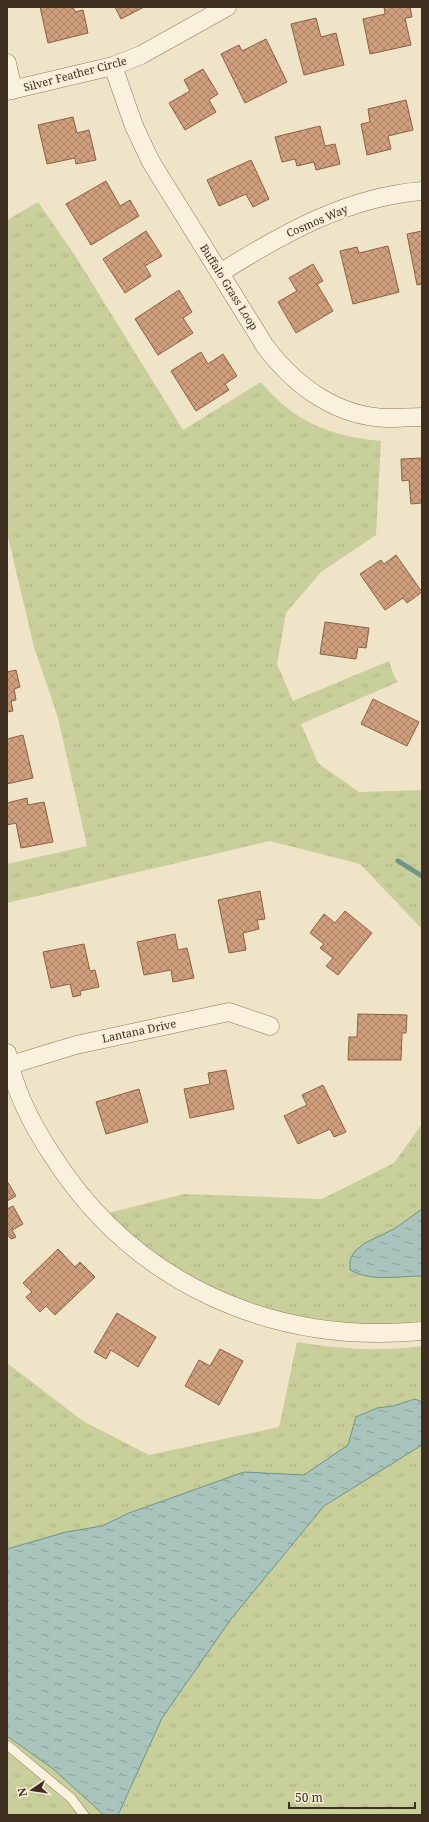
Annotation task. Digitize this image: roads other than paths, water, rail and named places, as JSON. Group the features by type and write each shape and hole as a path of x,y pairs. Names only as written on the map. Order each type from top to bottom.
{"street":[{"name":"Silver Feather Circle","path":"10,90 113,66 141,55 227,7"},
{"path":"7,62 10,90"},
{"name":"Buffalo Grass Loop","path":"113,66 134,126 151,162 278,363 295,380 316,396 338,407 361,414 387,418 422,417"},
{"name":"Cosmos Way","path":"220,273 273,240 309,222 346,207 385,197 422,191"},
{"name":"Lantana Drive","path":"8,1061 229,1012 270,1026"},
{"path":"8,1061 24,1104 42,1140 64,1174 89,1205 117,1234 142,1255 170,1274 199,1291 235,1308 293,1325 346,1333 392,1334 422,1331"}],"lane":[{"path":"7,1745 71,1798 84,1815"}],"water":[{"path":"422,1209 422,1276 376,1277 358,1274 350,1270 350,1260 355,1251 365,1243 394,1229"},
{"path":"415,1399 422,1402 422,1445 324,1506 231,1619 162,1718 118,1815 104,1815 52,1768 7,1736 7,1549 66,1532 102,1526 129,1513 244,1472 304,1475 348,1445 356,1417 377,1408 393,1406"}],"waterway":[{"path":"398,861 422,876"}]}
